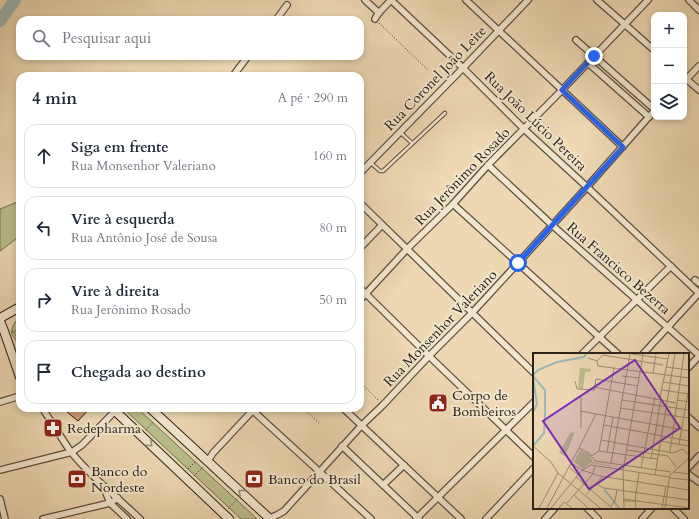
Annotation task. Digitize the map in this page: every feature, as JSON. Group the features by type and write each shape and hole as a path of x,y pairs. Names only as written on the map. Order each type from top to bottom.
{"main road":[{"path":"16,309 0,319 9,333 16,361"},
{"path":"116,412 226,516"},
{"path":"154,412 269,519"}],"street":[{"path":"365,0 379,13"},
{"path":"375,19 375,17 391,0"},
{"name":"Rua João Lúcio Pereira","path":"391,0 463,68 524,129 588,187 699,293"},
{"path":"466,0 623,147"},
{"name":"Rua Coronel João Leite","path":"364,169 528,0"},
{"path":"597,0 652,48"},
{"name":"Rua Jerônimo Rosado","path":"366,294 407,249 648,0"},
{"path":"689,0 699,10"},
{"path":"279,16 287,5"},
{"path":"576,40 651,107"},
{"path":"236,72 245,60"},
{"path":"588,63 649,117"},
{"path":"687,77 699,66"},
{"path":"687,81 699,90"},
{"name":"Rua Monsenhor Valeriano","path":"269,519 284,510 361,426 472,313 588,187 651,114"},
{"name":"Rua Francisco Bezerra","path":"488,165 552,225 668,326 699,356"},
{"path":"452,204 617,353"},
{"path":"364,207 533,372"},
{"path":"364,244 382,225"},
{"path":"583,353 671,266"},
{"path":"644,353 699,293"},
{"path":"366,294 533,456"},
{"path":"689,367 699,356"},
{"path":"0,402 16,397"},
{"path":"342,446 417,519 533,403"},
{"path":"45,412 72,452 104,488 118,498 140,519"},
{"path":"0,470 72,452 82,445 112,412"},
{"path":"208,461 213,453 249,412"},
{"path":"255,412 371,519"},
{"path":"348,412 461,519"},
{"path":"689,418 699,427"},
{"path":"689,467 699,456"},
{"path":"383,485 404,465"},
{"path":"486,519 533,469"},
{"path":"689,475 699,482"},
{"path":"104,488 110,503 127,519"},
{"path":"43,519 56,518 110,503 118,498"},
{"path":"0,499 5,519"},
{"path":"548,518 555,509"},
{"path":"588,509 598,519"},
{"path":"642,519 651,509"},
{"path":"674,509 684,519"}],"lane":[{"path":"371,162 380,171 384,171 412,143 445,114"},
{"path":"400,132 412,143"}],"path":[{"path":"375,19 428,70"},
{"path":"16,330 9,333 16,339"},
{"path":"364,386 383,405"},
{"path":"307,412 320,424"},
{"path":"141,436 159,416"},
{"path":"183,475 201,455"},
{"path":"189,481 208,461"},
{"path":"226,516 242,493"}],"green space":[{"path":"16,203 16,239 0,251 0,209"},
{"path":"16,321 16,340 12,334"},
{"path":"127,412 141,412 257,519 241,519"}],"building":[{"path":"67,412 86,412 78,421"}],"waterway":[{"path":"0,21 15,0"}],"place":[{"name":"Corpo de Bombeiros","path":"438,403"},
{"name":"Redepharma","path":"53,428"},
{"name":"Banco do Nordeste","path":"77,479"},
{"name":"Banco do Brasil","path":"254,479"}],"route":[{"path":"518,263 623,147 562,90 594,56"}]}
